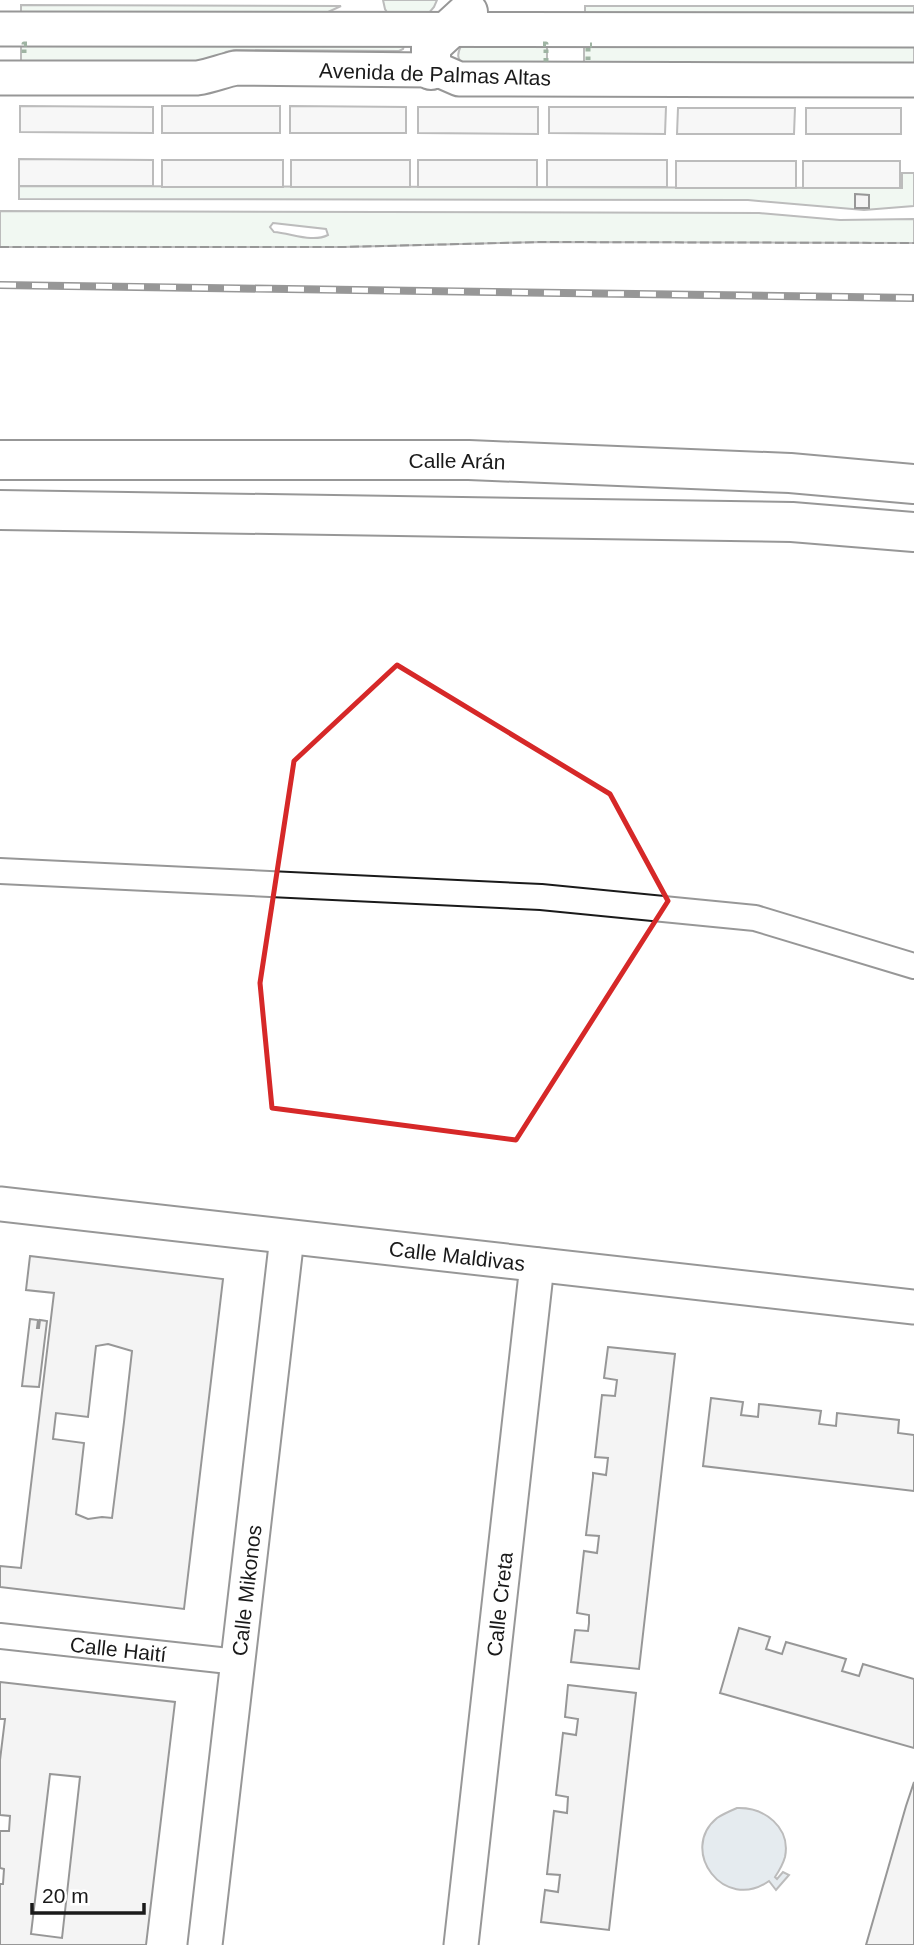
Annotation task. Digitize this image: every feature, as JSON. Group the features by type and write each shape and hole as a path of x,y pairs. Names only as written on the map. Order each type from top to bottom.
{"street":[{"name":"Avenida de Palmas Altas","path":"0,29 362,15 914,30"},
{"path":"432,70 431,46 463,18"},
{"name":"Avenida de Palmas Altas","path":"0,78 197,78 236,68 432,70 458,79 914,80"},
{"name":"Calle Arán","path":"0,460 469,460 790,473 914,484"},
{"path":"0,510 792,522 914,532"},
{"path":"0,871 541,897 755,918 914,966"},
{"name":"Calle Maldivas","path":"0,1204 914,1307"},
{"name":"Calle Mikonos","path":"205,1945 287,1237"},
{"name":"Calle Creta","path":"461,1945 537,1265"},
{"name":"Calle Haití","path":"0,1636 238,1662"}],"highlighted area":[{"path":"397,665 610,794 668,901 516,1140 272,1108 260,983 294,761"}],"green space":[{"path":"383,0 437,0 428,14 388,14"},
{"path":"21,5 341,6 326,13 21,16"},
{"path":"585,6 914,6 914,18 585,18"},
{"path":"21,42 404,46 399,51 234,50 207,62 21,65"},
{"path":"547,42 547,66 463,65 458,56 461,46"},
{"path":"584,42 914,42 914,67 584,67"},
{"path":"902,173 914,173 914,206 864,210 748,200 19,199 19,186 902,188"},
{"path":"0,211 759,213 840,220 914,219 914,243 541,242 343,247 0,247","holes":["273,223 326,229 328,235 308,238 274,232 270,227"]}],"shaded area":[{"path":"20,106 153,107 153,133 20,132"},
{"path":"162,106 280,106 280,133 162,133"},
{"path":"290,106 406,107 406,133 290,133"},
{"path":"418,107 538,107 538,134 418,133"},
{"path":"549,107 666,107 665,134 549,133"},
{"path":"678,108 795,108 794,134 677,134"},
{"path":"806,108 901,108 901,134 806,134"},
{"path":"19,159 153,160 153,186 19,186"},
{"path":"162,160 283,160 283,187 162,187"},
{"path":"291,160 410,160 410,187 291,187"},
{"path":"418,160 537,160 537,187 418,187"},
{"path":"547,160 667,160 667,187 547,187"},
{"path":"676,161 796,161 796,188 676,188"},
{"path":"803,161 900,161 900,188 803,188"},
{"path":"737,1808 766,1815 780,1828 786,1846 785,1857 775,1877 777,1879 783,1872 789,1875 776,1890 769,1881 752,1889 736,1889 722,1884 704,1860 702,1846 706,1831 717,1818"}],"building":[{"path":"855,194 869,195 869,208 855,208"},
{"path":"30,1256 223,1279 184,1609 0,1587 0,1566 21,1568 54,1293 26,1290","holes":["108,1344 132,1351 112,1518 88,1519 76,1514 84,1443 53,1439 56,1413 88,1417 96,1346"]},
{"path":"30,1319 38,1320 37,1328 40,1320 47,1321 39,1387 22,1386"},
{"path":"608,1347 675,1354 639,1669 571,1662 575,1630 588,1631 589,1623 589,1615 577,1613 584,1551 597,1553 599,1536 586,1535 593,1473 606,1475 608,1458 595,1457 602,1395 615,1396 617,1380 604,1378"},
{"path":"711,1398 743,1402 741,1415 758,1417 759,1404 821,1411 819,1424 836,1426 837,1413 899,1420 898,1433 914,1435 914,1491 703,1466"},
{"path":"739,1628 770,1637 766,1649 782,1654 786,1642 846,1659 842,1671 859,1676 863,1664 914,1679 914,1748 720,1693"},
{"path":"0,1682 175,1702 146,1945 0,1945 0,1884 3,1884 4,1869 0,1868 0,1831 9,1831 10,1816 0,1815 0,1760 5,1719 0,1719","holes":["50,1774 80,1777 62,1938 31,1934"]},
{"path":"568,1685 636,1693 609,1930 541,1922 545,1890 558,1892 560,1875 547,1874 554,1811 567,1813 568,1797 556,1795 563,1733 576,1735 578,1719 565,1717"},
{"path":"914,1782 914,1945 866,1945 906,1806"}],"railway":[{"path":"0,285 914,298"}],"hedge":[{"path":"24,53 24,44 28,44"},
{"path":"543,44 546,44 546,62"},
{"path":"588,60 588,45 592,45"}],"fence":[{"path":"0,247 343,247 541,242 914,243"}]}
